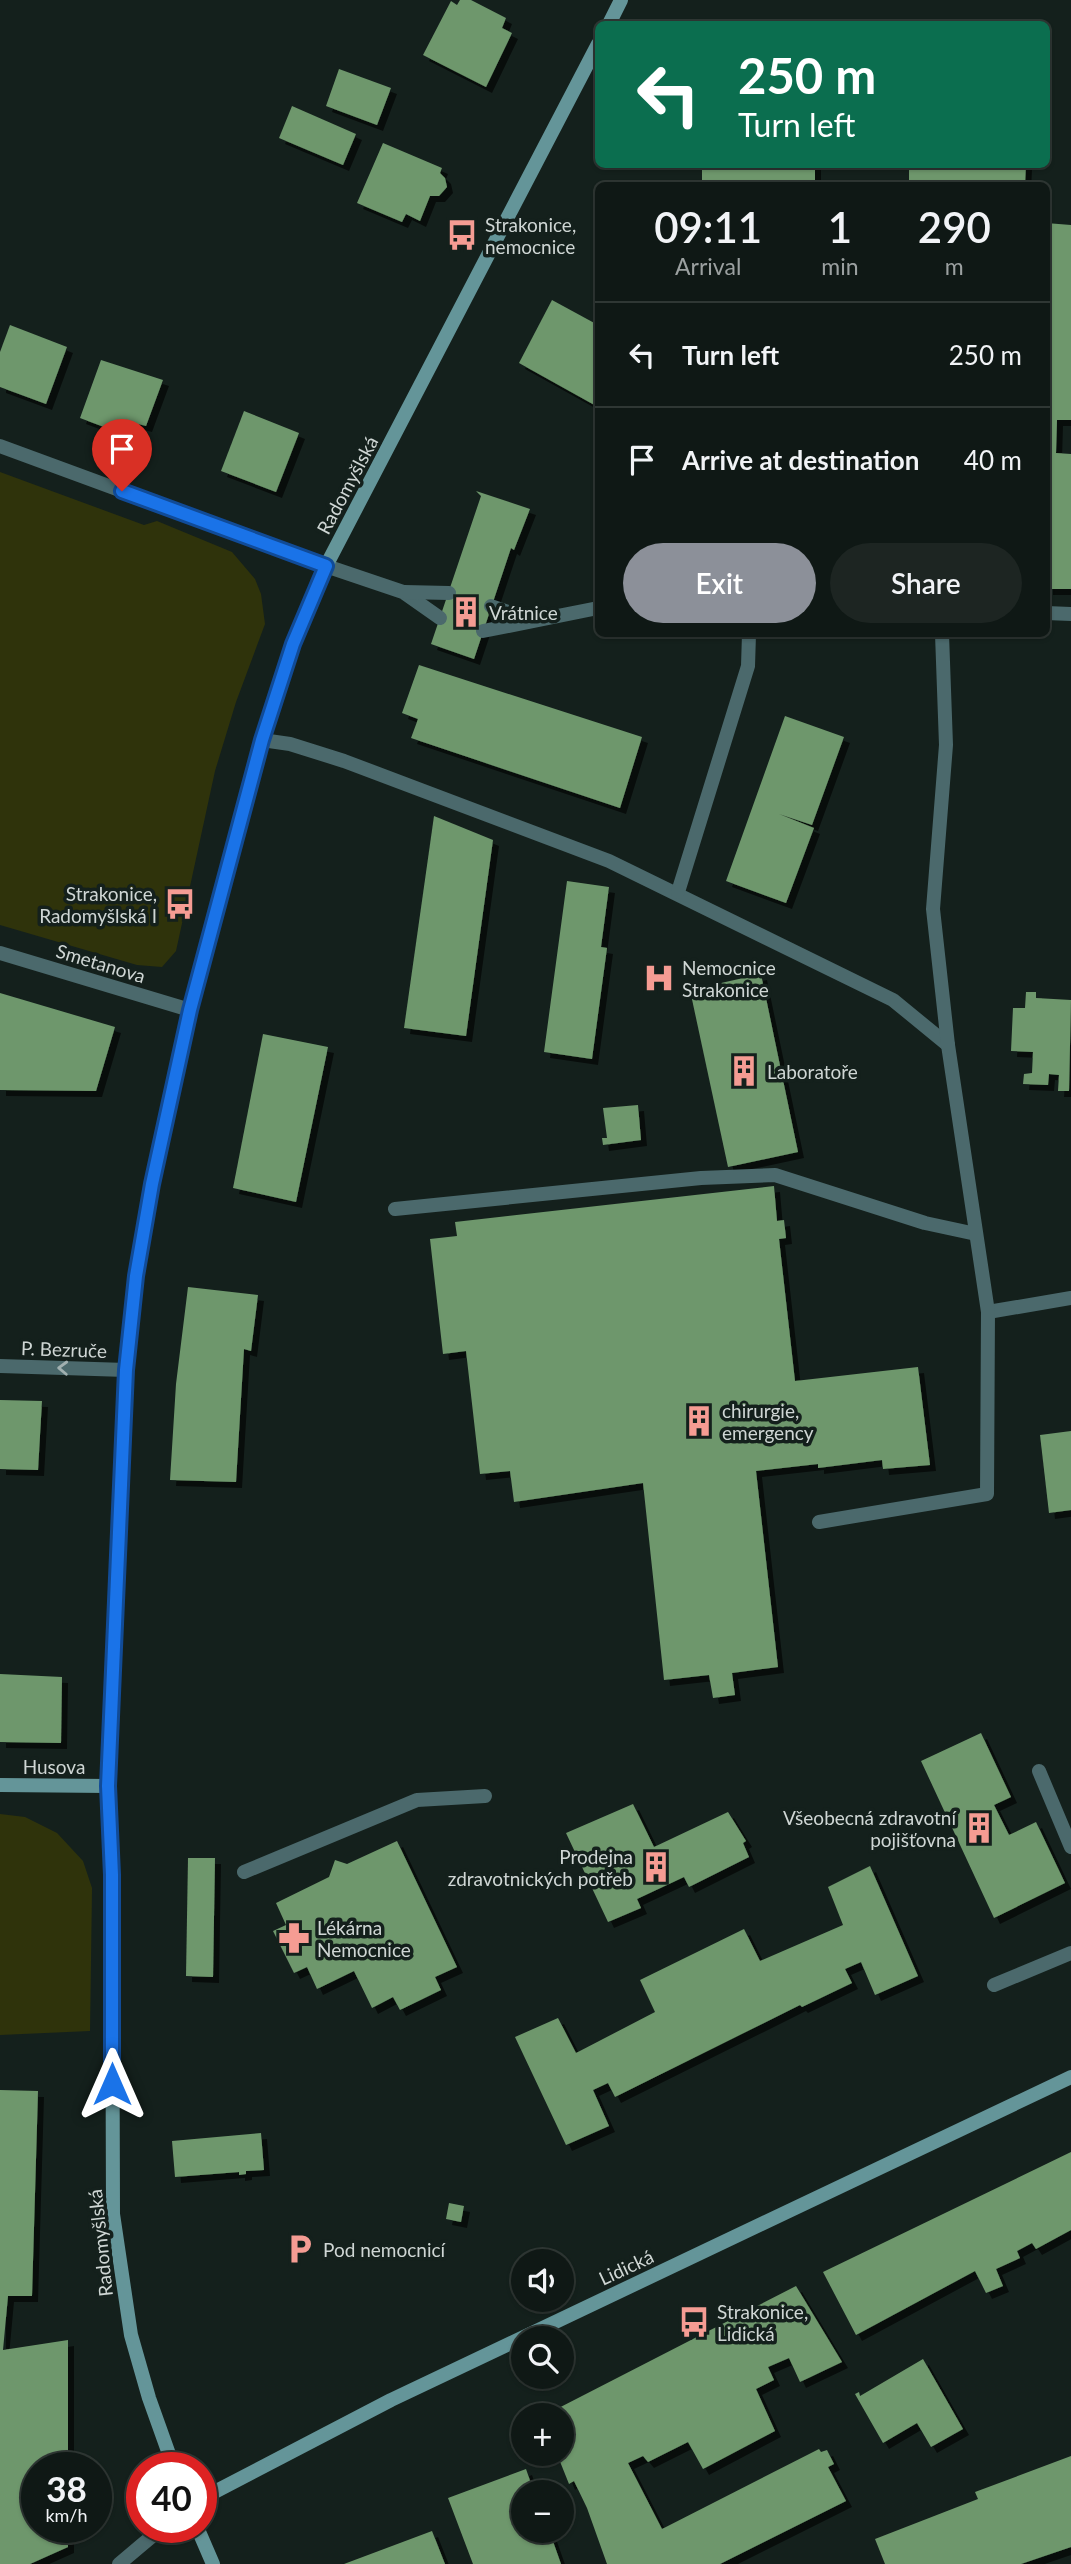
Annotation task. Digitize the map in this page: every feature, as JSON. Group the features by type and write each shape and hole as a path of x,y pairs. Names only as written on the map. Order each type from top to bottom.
{"street":[{"path":"610,21 621,0"},
{"name":"Radomyšlská","path":"168,2452 131,2335 113,2214 112,1875 108,1786 126,1370 136,1276 152,1184 190,1010 262,740 293,644 326,566 595,50"},
{"path":"0,446 403,592 440,618"},
{"path":"403,592 449,593"},
{"path":"491,606 532,621"},
{"path":"483,631 595,609"},
{"path":"1050,612 1071,614"},
{"path":"678,892 748,666 749,637"},
{"path":"819,1522 987,1494 988,1312 948,1045 933,909 946,744 942,637"},
{"path":"262,740 290,744 344,761 609,861 678,892 893,1000 948,1045"},
{"name":"Smetanova","path":"0,953 190,1010"},
{"path":"395,1209 701,1178 775,1175 925,1223 976,1234"},
{"path":"988,1312 1071,1298"},
{"name":"P. Bezruče","path":"0,1366 126,1370"},
{"path":"1039,1771 1071,1847"},
{"name":"Husova","path":"0,1785 108,1786"},
{"path":"244,1872 416,1800 485,1796"},
{"path":"994,1985 1071,1953"},
{"name":"Lidická","path":"217,2491 380,2406 1071,2077"},
{"path":"119,2564 144,2543"},
{"path":"204,2543 213,2564"}],"green space":[{"path":"0,472 144,525 157,521 232,552 255,579 261,594 265,624 236,702 215,771 176,951 162,967 137,965 0,925"},
{"path":"0,1814 25,1817 57,1833 83,1861 92,1888 90,2031 0,2035"}],"building":[{"path":"460,0 471,0 506,18 502,28 512,33 486,87 423,55 451,1 457,5"},
{"path":"339,69 391,88 377,125 326,106"},
{"path":"292,106 356,134 343,165 279,138"},
{"path":"383,143 442,168 440,173 445,178 447,187 439,196 430,196 420,221 406,214 402,222 357,203"},
{"path":"702,168 815,168 815,182 702,182"},
{"path":"909,168 1026,168 1025,182 909,182"},
{"path":"1050,223 1071,225 1071,420 1057,420 1056,453 1071,454 1071,589 1050,589"},
{"path":"552,300 595,323 595,405 519,363"},
{"path":"10,325 67,347 46,404 0,387 0,352"},
{"path":"101,360 163,380 146,426 138,424 133,438 80,418"},
{"path":"244,411 299,433 276,492 221,471"},
{"path":"476,491 530,509 514,550 511,548 474,659 431,644 481,496"},
{"path":"419,665 642,737 620,808 411,738 418,719 402,713"},
{"path":"785,716 844,737 812,825 779,814 814,828 786,903 726,881"},
{"path":"434,816 493,840 466,1036 404,1028"},
{"path":"567,881 609,887 601,947 607,948 592,1059 544,1052"},
{"name":"Laboratoře","path":"761,974 798,1152 728,1167 690,990"},
{"path":"1026,992 1036,992 1036,998 1071,1000 1069,1091 1058,1091 1059,1075 1049,1074 1048,1085 1023,1084 1024,1074 1032,1073 1033,1052 1011,1051 1013,1008 1025,1008"},
{"path":"0,993 115,1027 96,1091 0,1090"},
{"path":"263,1034 328,1047 296,1202 233,1188"},
{"path":"638,1105 641,1140 603,1145 602,1138 607,1138 603,1108"},
{"name":"chirurgie, emergency","path":"774,1186 777,1221 784,1220 786,1238 779,1239 795,1381 918,1367 930,1465 883,1469 882,1460 818,1468 818,1464 756,1471 778,1667 732,1673 735,1695 713,1698 709,1675 664,1680 643,1483 514,1502 510,1471 480,1474 466,1351 443,1354 430,1239 457,1236 455,1222"},
{"path":"188,1287 258,1295 251,1351 244,1349 236,1482 170,1480 176,1384"},
{"path":"0,1400 42,1401 38,1470 0,1469"},
{"path":"1071,1431 1071,1510 1049,1513 1040,1435"},
{"path":"0,1674 62,1677 61,1743 0,1742"},
{"name":"Všeobecná zdravotní pojišťovna","path":"981,1733 1011,1797 994,1805 1009,1835 1036,1822 1065,1883 994,1918 921,1761"},
{"name":"Prodejna zdravotnických potřeb","path":"633,1804 654,1847 728,1812 746,1841 743,1843 749,1857 689,1887 684,1877 637,1899 641,1908 608,1922 566,1833"},
{"path":"397,1841 457,1967 435,1977 441,1990 400,2010 393,1997 372,2008 354,1971 317,1989 307,1967 294,1973 273,1931 286,1925 276,1903 329,1877 335,1860 347,1864"},
{"path":"188,1858 215,1858 213,1977 186,1976"},
{"path":"870,1866 918,1976 875,1995 861,1962 845,1969 852,1983 802,2007 800,2005 615,2097 608,2083 593,2090 609,2126 566,2145 515,2037 558,2018 576,2053 655,2012 640,1980 744,1929 760,1961 843,1925 828,1887"},
{"path":"0,2090 38,2091 32,2296 8,2296 3,2350 68,2340 68,2452 21,2452 21,2543 68,2543 68,2547 30,2564 0,2564"},
{"path":"261,2133 264,2170 246,2171 246,2174 239,2175 239,2172 175,2177 172,2141"},
{"path":"1071,2152 1071,2230 1036,2249 1032,2243 1017,2251 1020,2258 996,2269 1003,2286 986,2293 975,2271 856,2335 823,2272"},
{"path":"449,2203 464,2206 461,2222 446,2219"},
{"path":"796,2286 842,2362 800,2382 789,2358 768,2367 774,2380 756,2389 775,2431 703,2469 688,2442 648,2462 643,2456 628,2463 662,2529 819,2449 821,2452 827,2450 834,2464 828,2467 846,2501 720,2564 607,2564 587,2508 574,2480 567,2480 562,2466 574,2466 574,2403 568,2403"},
{"path":"923,2359 963,2429 931,2447 917,2423 883,2443 855,2394 859,2392 860,2396"},
{"path":"1071,2456 1071,2547 1021,2564 885,2564 875,2539 978,2499 975,2492"},
{"path":"526,2469 530,2480 511,2480 511,2543 554,2543 561,2564 473,2564 448,2498"},
{"path":"432,2531 445,2564 344,2564"}],"place":[{"name":"Strakonice, nemocnice","path":"462,235"},
{"name":"Vrátnice","path":"466,612"},
{"name":"Strakonice, Radomyšlská I","path":"180,904"},
{"name":"Nemocnice Strakonice","path":"659,978"},
{"name":"Laboratoře","path":"744,1071"},
{"name":"chirurgie, emergency","path":"699,1421"},
{"name":"Všeobecná zdravotní pojišťovna","path":"979,1828"},
{"name":"Prodejna zdravotnických potřeb","path":"656,1867"},
{"name":"Lékárna Nemocnice","path":"294,1938"},
{"name":"Pod nemocnicí","path":"300,2249"},
{"name":"Strakonice, Lidická","path":"694,2322"}],"route":[{"path":"112,2084 112,1875 108,1786 126,1370 136,1276 152,1184 190,1010 262,740 293,644 326,566 122,491"}]}
